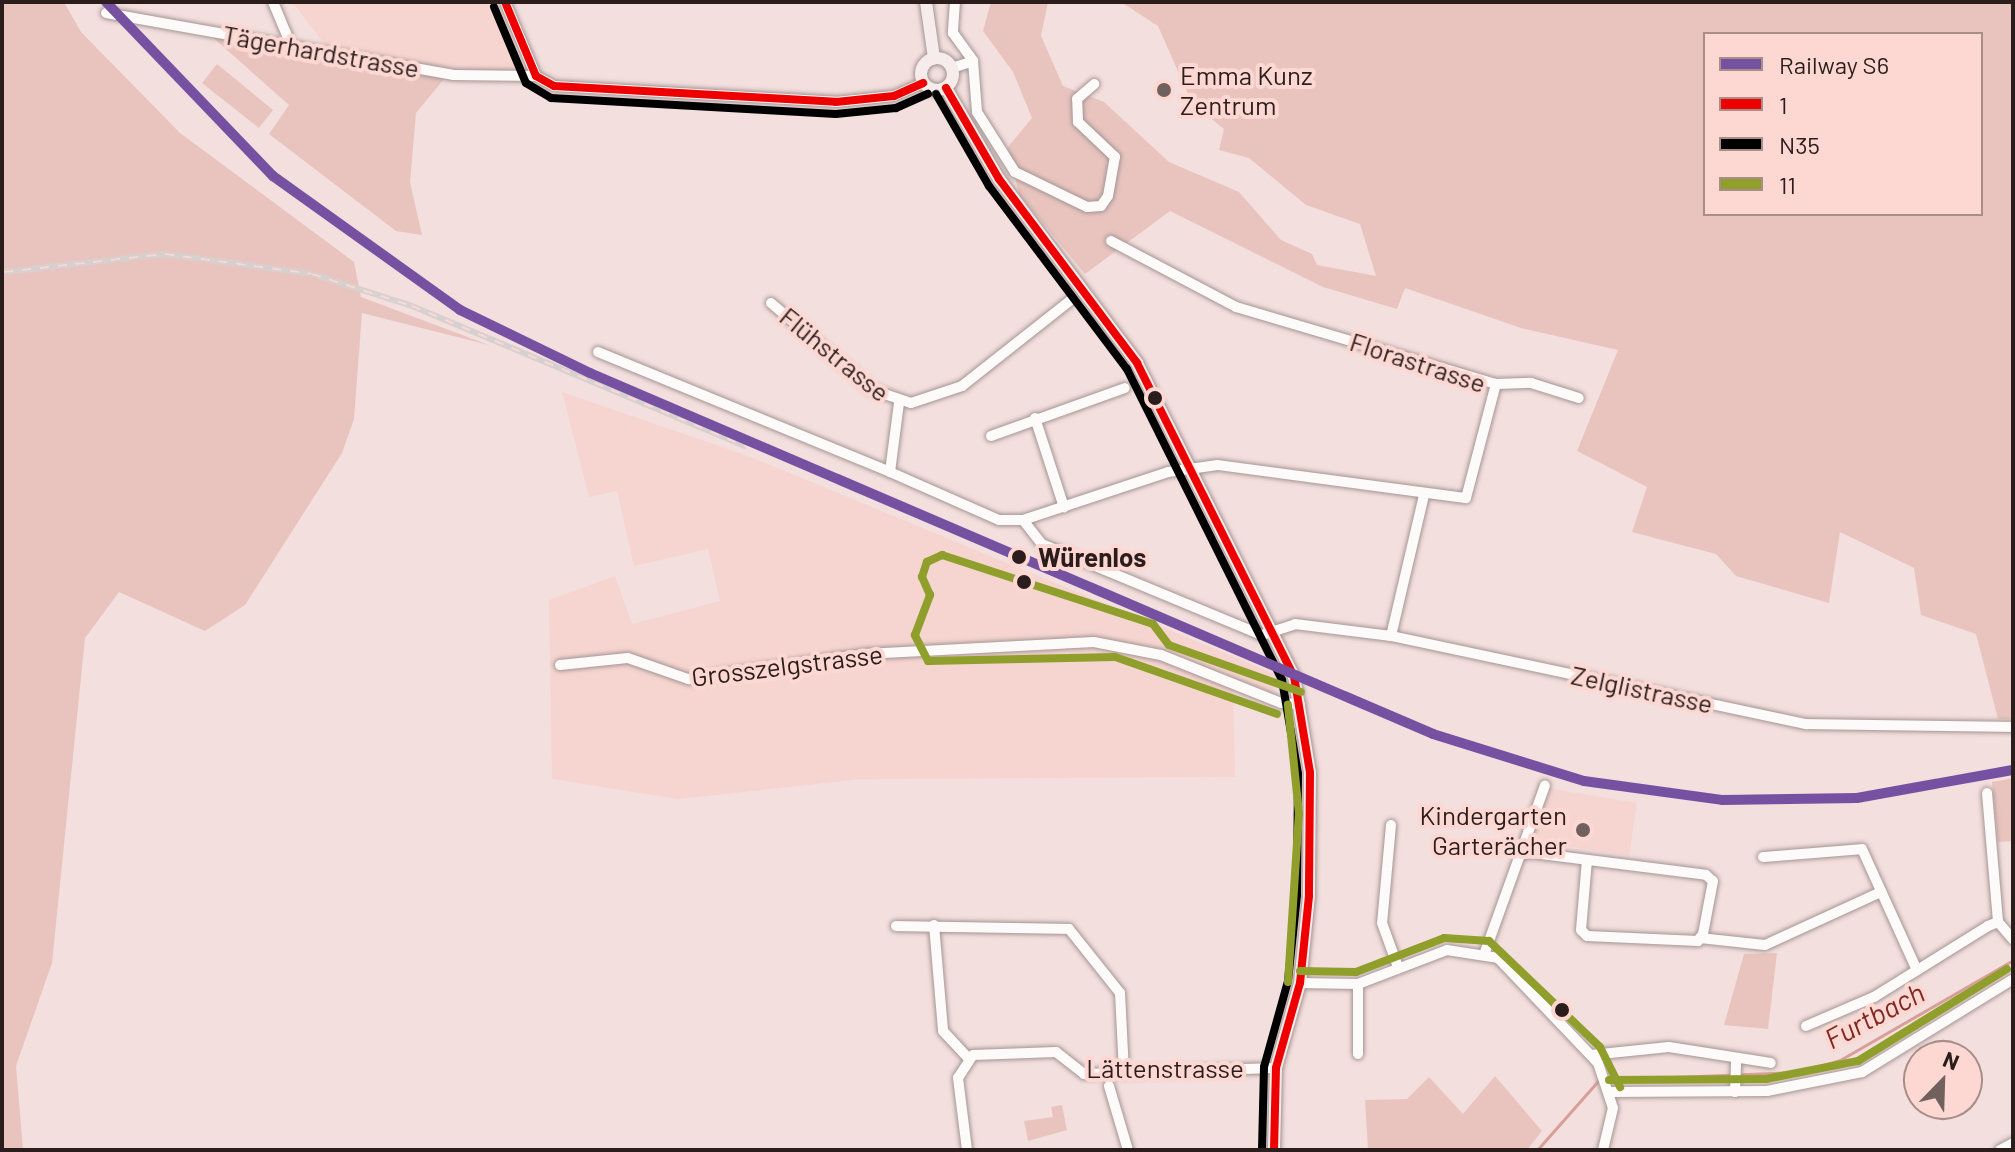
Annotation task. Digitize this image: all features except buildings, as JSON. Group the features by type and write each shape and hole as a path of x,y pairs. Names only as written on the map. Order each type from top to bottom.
{"main road":[{"path":"926,2 934,58"},
{"path":"934,58 952,68 946,88 999,179 1137,363 1274,630 1300,704 1311,814 1300,983 1276,1068 1274,1150"},
{"path":"934,58 922,68 923,83 946,88"}],"street":[{"path":"273,2 291,45"},
{"path":"505,2 536,76"},
{"path":"955,2 953,33 973,61 977,112 1006,162 1025,180 1087,207 1101,206 1108,196 1115,157 1078,122 1077,99 1094,84"},
{"name":"Tägerhardstrasse","path":"106,13 453,75 536,76 554,86 649,95 836,102 894,96 923,83"},
{"path":"952,68 973,61"},
{"name":"Florastrasse","path":"1111,241 1236,307 1496,384 1471,493 1457,499 1190,467"},
{"name":"Flühstrasse","path":"899,403 962,386 1071,300"},
{"name":"Flühstrasse","path":"771,303 899,403"},
{"path":"598,352 999,520 1023,520 1190,467"},
{"path":"1496,384 1531,383 1579,398"},
{"path":"991,436 1125,388"},
{"name":"Flühstrasse","path":"890,472 899,403"},
{"path":"1035,418 1064,507"},
{"path":"1391,636 1424,495"},
{"name":"Zelglistrasse","path":"1023,520 1042,544 1250,631 1274,630 1295,624 1391,636 1795,723 1917,731 2013,727"},
{"name":"Grosszelgstrasse","path":"560,665 628,658 688,679 847,656 1047,643 1161,655 1281,703 1300,704"},
{"path":"1485,952 1523,854 1545,785"},
{"path":"1987,793 1998,922 2013,939"},
{"path":"1391,825 1382,923 1398,967"},
{"path":"1763,857 1862,849 1917,970"},
{"path":"1523,854 1706,875 1713,881 1700,938"},
{"path":"1587,860 1581,930 1587,936 1700,938 1765,945 1881,892"},
{"path":"1806,1026 1917,970 1998,922"},
{"path":"896,926 1052,924 1076,935 1120,993 1124,1071"},
{"path":"934,925 943,1031 967,1057 958,1090 967,1150"},
{"path":"1300,983 1358,984 1447,950 1485,952 1591,1055 1602,1072 1608,1089 1603,1150"},
{"path":"1608,1089 1735,1088 1862,1072 2013,979"},
{"path":"1358,984 1358,1054"},
{"path":"1591,1055 1669,1047 1736,1065 1771,1063"},
{"name":"Lättenstrasse","path":"967,1057 1050,1051 1084,1074 1276,1068"},
{"path":"1735,1088 1736,1065"},
{"path":"1109,1086 1128,1150"},
{"path":"2000,1150 2013,1143"}],"shaded area":[{"path":"2,2 64,2 81,32 180,133 354,262 361,297 489,345 362,313 354,419 342,453 245,605 205,631 119,592 85,638 52,963 16,1066 23,1150 2,1150"},
{"path":"292,2 490,2 518,67 514,74 447,70 327,47"},
{"path":"991,2 1048,2 1041,36 1063,86 1104,102 1169,162 1239,192 1281,240 1312,254 1317,265 1376,276 1360,224 1306,205 1249,158 1219,150 1224,129 1192,103 1158,26 1121,2 2013,2 2013,719 1998,719 1976,634 1921,615 1914,568 1840,532 1829,603 1736,576 1716,554 1632,532 1647,487 1577,451 1618,350 1521,328 1405,288 1397,309 1323,287 1170,211 1085,274 1019,194 1008,147 1032,118 1013,72 983,31"},
{"path":"208,33 444,79 416,113 410,182 422,235 396,231 269,134 289,105"},
{"path":"217,64 273,110 259,128 202,83"},
{"path":"562,392 751,457 1280,676 1269,704 1233,690 1235,777 862,779 678,799 552,779 549,600 615,576 632,624 720,601 708,549 634,566 617,491 589,497"},
{"path":"2013,778 2013,841 1998,842 1992,782"},
{"name":"Kindergarten Garterächer","path":"1547,788 1637,803 1629,856 1529,840"},
{"path":"1777,953 1768,1029 1724,1025 1744,954"},
{"path":"1495,1076 1542,1131 1527,1150 1368,1150 1365,1100 1407,1099 1429,1077 1463,1114"},
{"path":"1062,1105 1067,1130 1028,1141 1024,1121 1053,1117 1051,1107"}],"waterway":[{"name":"Furtbach","path":"1537,1150 1599,1080 1800,1072 1840,1060 2013,960"}],"railway":[{"path":"4,272 165,254 312,274 412,306 747,447"}],"rail line":[{"name":"S6","path":"106,2 273,176 460,310 590,373 1433,734 1584,781 1722,800 1857,798 2013,770"}],"transit line":[{"name":"1","path":"505,2 536,76 554,86 836,102 894,96 923,83"},
{"name":"N35","path":"494,7 526,83 551,98 836,114 896,108 928,94"},
{"name":"1","path":"946,88 999,179 1137,363 1294,676 1310,773 1309,896 1300,983 1276,1068 1274,1150"},
{"name":"N35","path":"936,94 989,186 1127,369 1282,680 1298,774 1297,895 1288,981 1264,1067 1262,1150"},
{"name":"11","path":"1277,714 1115,657 928,661 915,635 930,595 922,577 927,562 942,555 1153,624 1169,645 1301,692"},
{"name":"11","path":"1288,705 1299,814 1288,982"},
{"name":"11","path":"1300,971 1356,972 1444,938 1489,941 1600,1047 1620,1087"},
{"name":"11","path":"1609,1080 1766,1079 1858,1061 2007,969"}],"place":[{"name":"Emma Kunz Zentrum","path":"1164,90"},
{"name":"Würenlos","path":"1019,557"},
{"name":"Kindergarten Garterächer","path":"1583,830"}]}
